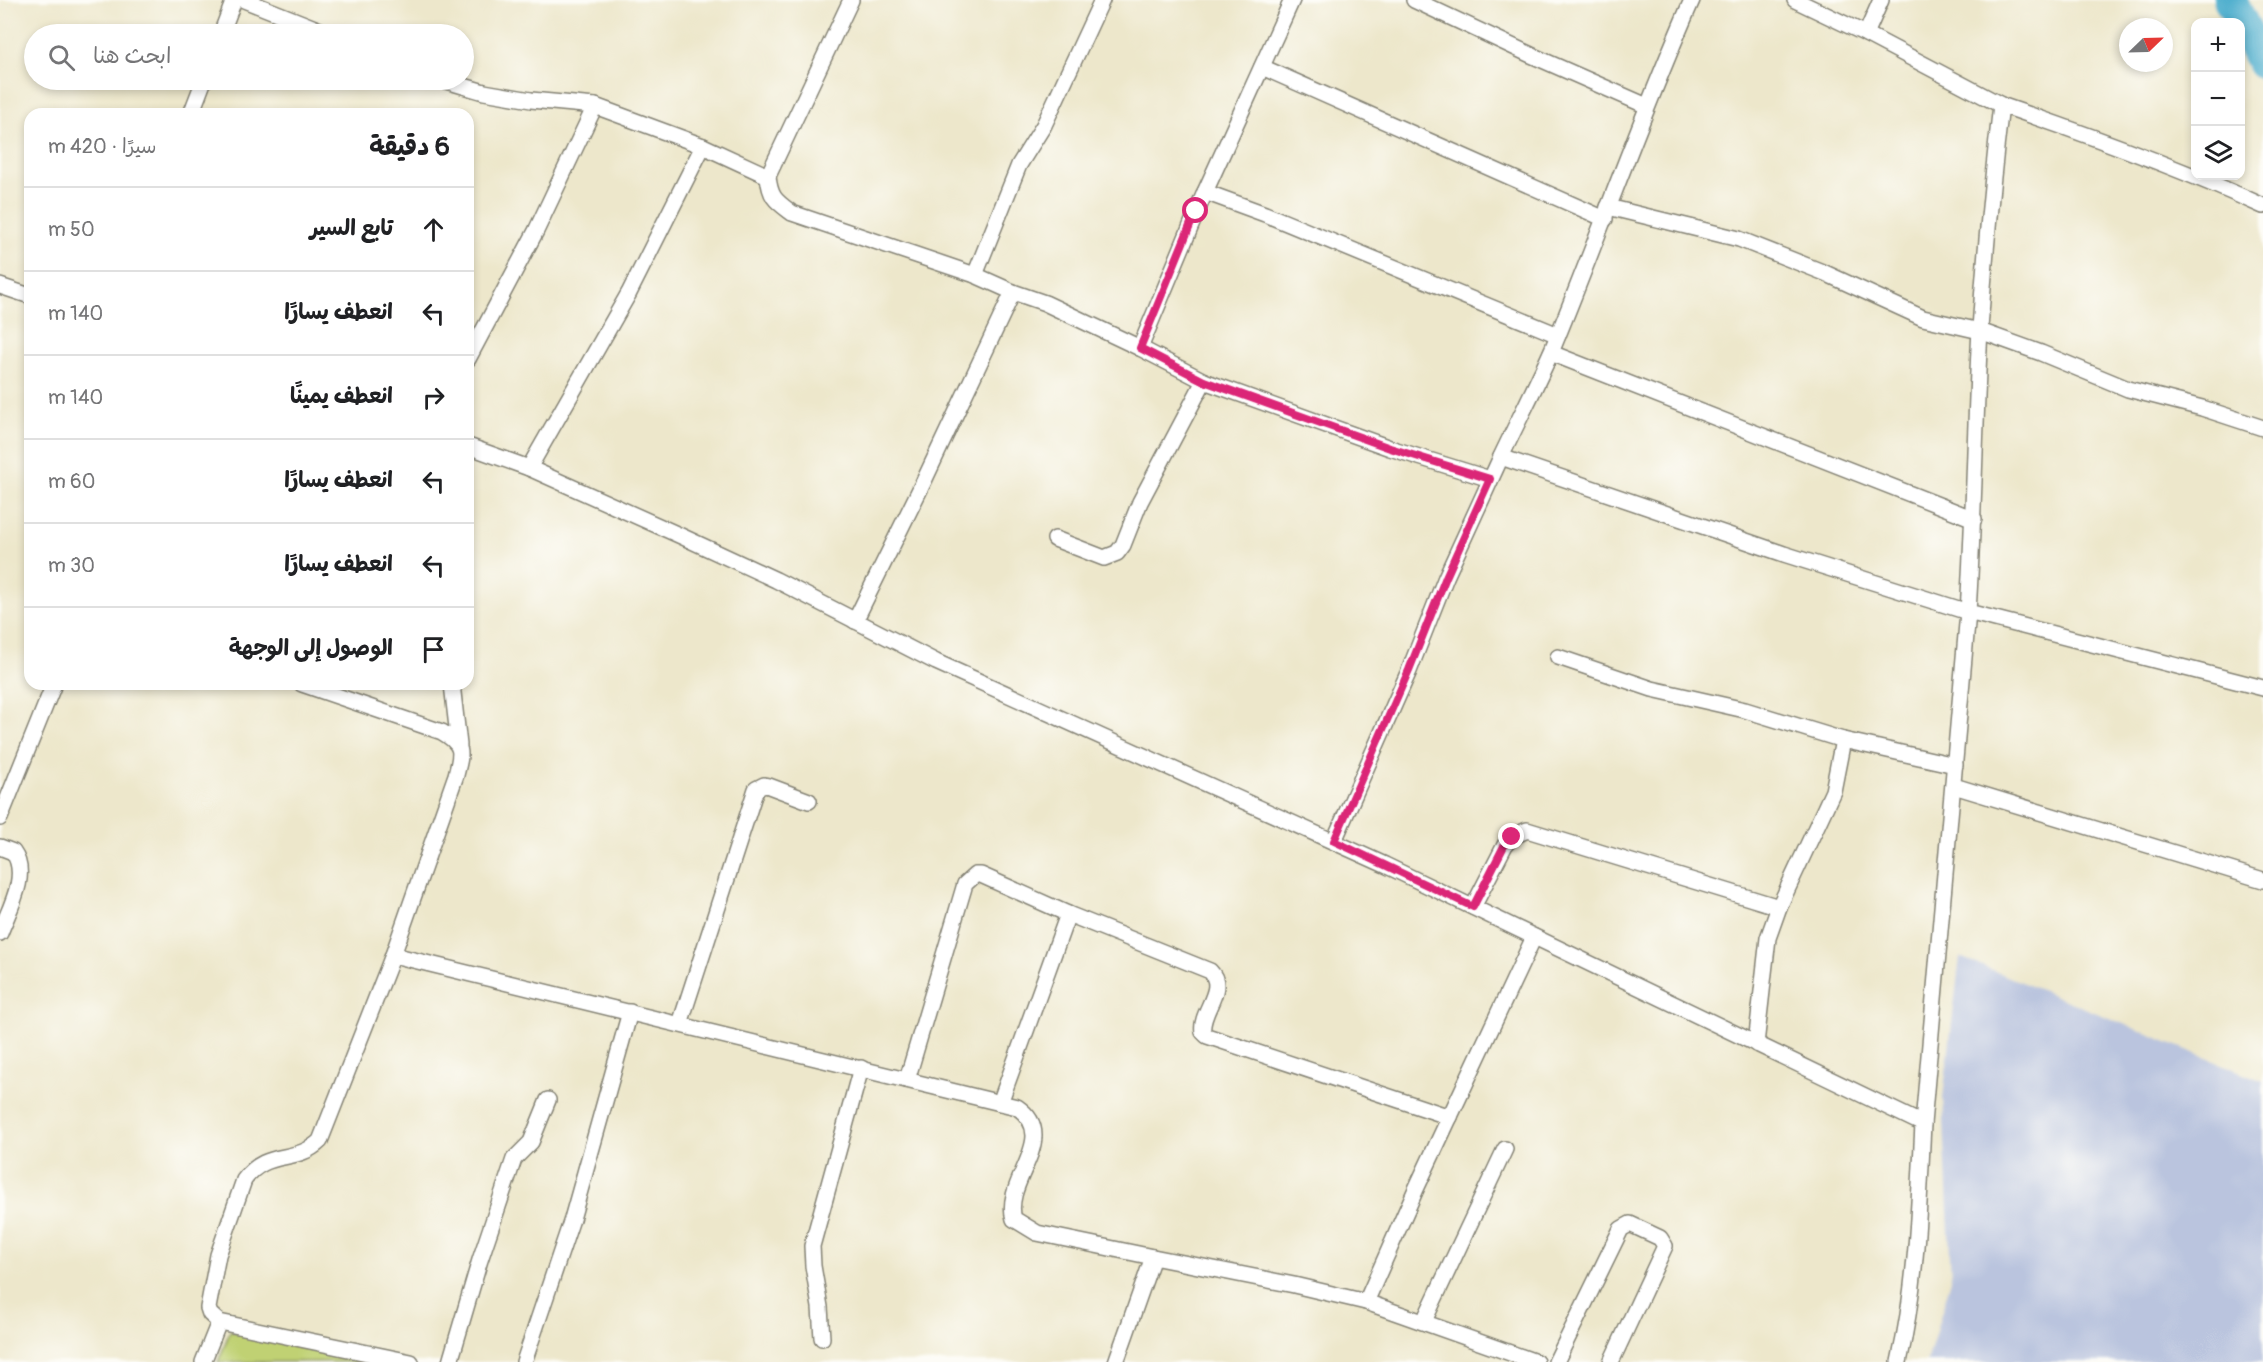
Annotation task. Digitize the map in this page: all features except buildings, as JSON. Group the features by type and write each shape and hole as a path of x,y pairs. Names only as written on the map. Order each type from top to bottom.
{"street":[{"path":"225,24 234,0"},
{"path":"244,0 305,24"},
{"path":"851,0 768,176 769,191 775,200 792,213 975,275 1045,303 1204,381 1390,448 1490,479"},
{"path":"975,275 1019,165 1044,126 1102,0"},
{"path":"1140,348 1205,192 1292,0"},
{"path":"1414,0 1647,106"},
{"path":"1334,841 1409,670 1446,577 1551,353 1647,106 1692,0"},
{"path":"1795,0 1866,34 2001,105 2190,175 2263,206"},
{"path":"1866,34 1881,0"},
{"path":"1262,67 1606,213 1739,239 1825,273 1923,318 1980,331 2128,389 2202,408 2263,428"},
{"path":"474,89 512,97 595,106 703,146 768,176"},
{"path":"193,108 200,90"},
{"path":"1899,1362 1910,1309 1916,1262 1923,1124 1968,612 1974,519 1980,331 1988,215 2001,105"},
{"path":"474,348 536,231 595,106"},
{"path":"529,468 629,293 703,146"},
{"path":"1205,192 1287,223 1558,335"},
{"path":"0,286 24,294"},
{"path":"855,621 1014,292"},
{"path":"1551,353 1974,519"},
{"path":"1054,539 1104,558 1118,553 1140,502 1204,381"},
{"path":"474,449 529,468 723,556 936,662 1334,841 1923,1124"},
{"path":"1501,457 1784,554 1968,612 2263,688"},
{"path":"1558,657 1652,689 1744,710 1843,740 1955,765"},
{"path":"0,818 52,690"},
{"path":"320,690 442,732 454,738 459,745"},
{"path":"411,1362 219,1322 210,1314 208,1308 218,1255 244,1180 250,1172 270,1159 300,1154 312,1149 320,1141 393,954 456,775 461,754 453,690"},
{"path":"1756,1044 1768,938 1779,908 1833,791 1843,740"},
{"path":"680,1024 756,789 764,785 769,786 809,801"},
{"path":"1954,786 2263,880"},
{"path":"1473,907 1505,844 1512,837 1527,830 1779,908"},
{"path":"0,847 13,852 20,867 19,881 0,933"},
{"path":"907,1080 965,884 975,875 981,875 1068,914 1210,971 1215,975 1217,984 1202,1024 1203,1032 1207,1036 1450,1117"},
{"path":"1000,1103 1068,914"},
{"path":"1366,1302 1534,937"},
{"path":"393,954 1017,1107 1028,1115 1034,1126 1034,1143 1012,1202 1014,1219 1037,1233 1294,1285 1366,1302 1536,1362"},
{"path":"524,1362 572,1219 630,1012"},
{"path":"822,1338 812,1246 861,1068"},
{"path":"450,1362 480,1260 514,1159 531,1142 548,1100"},
{"path":"1424,1321 1505,1149"},
{"path":"1556,1362 1621,1229 1630,1224 1660,1238 1665,1246 1611,1362"},
{"path":"1116,1362 1153,1257"},
{"path":"203,1362 219,1322"}],"shaded area":[{"path":"1960,957 2263,1081 2263,1362 1927,1362 1951,1280 1943,1098"}],"green space":[{"path":"230,1331 364,1362 218,1362"}],"waterway":[{"path":"2230,0 2263,63"}],"route":[{"path":"1196,211 1140,348 1204,381 1390,448 1490,479 1334,841 1473,907 1505,844 1512,837"}]}
